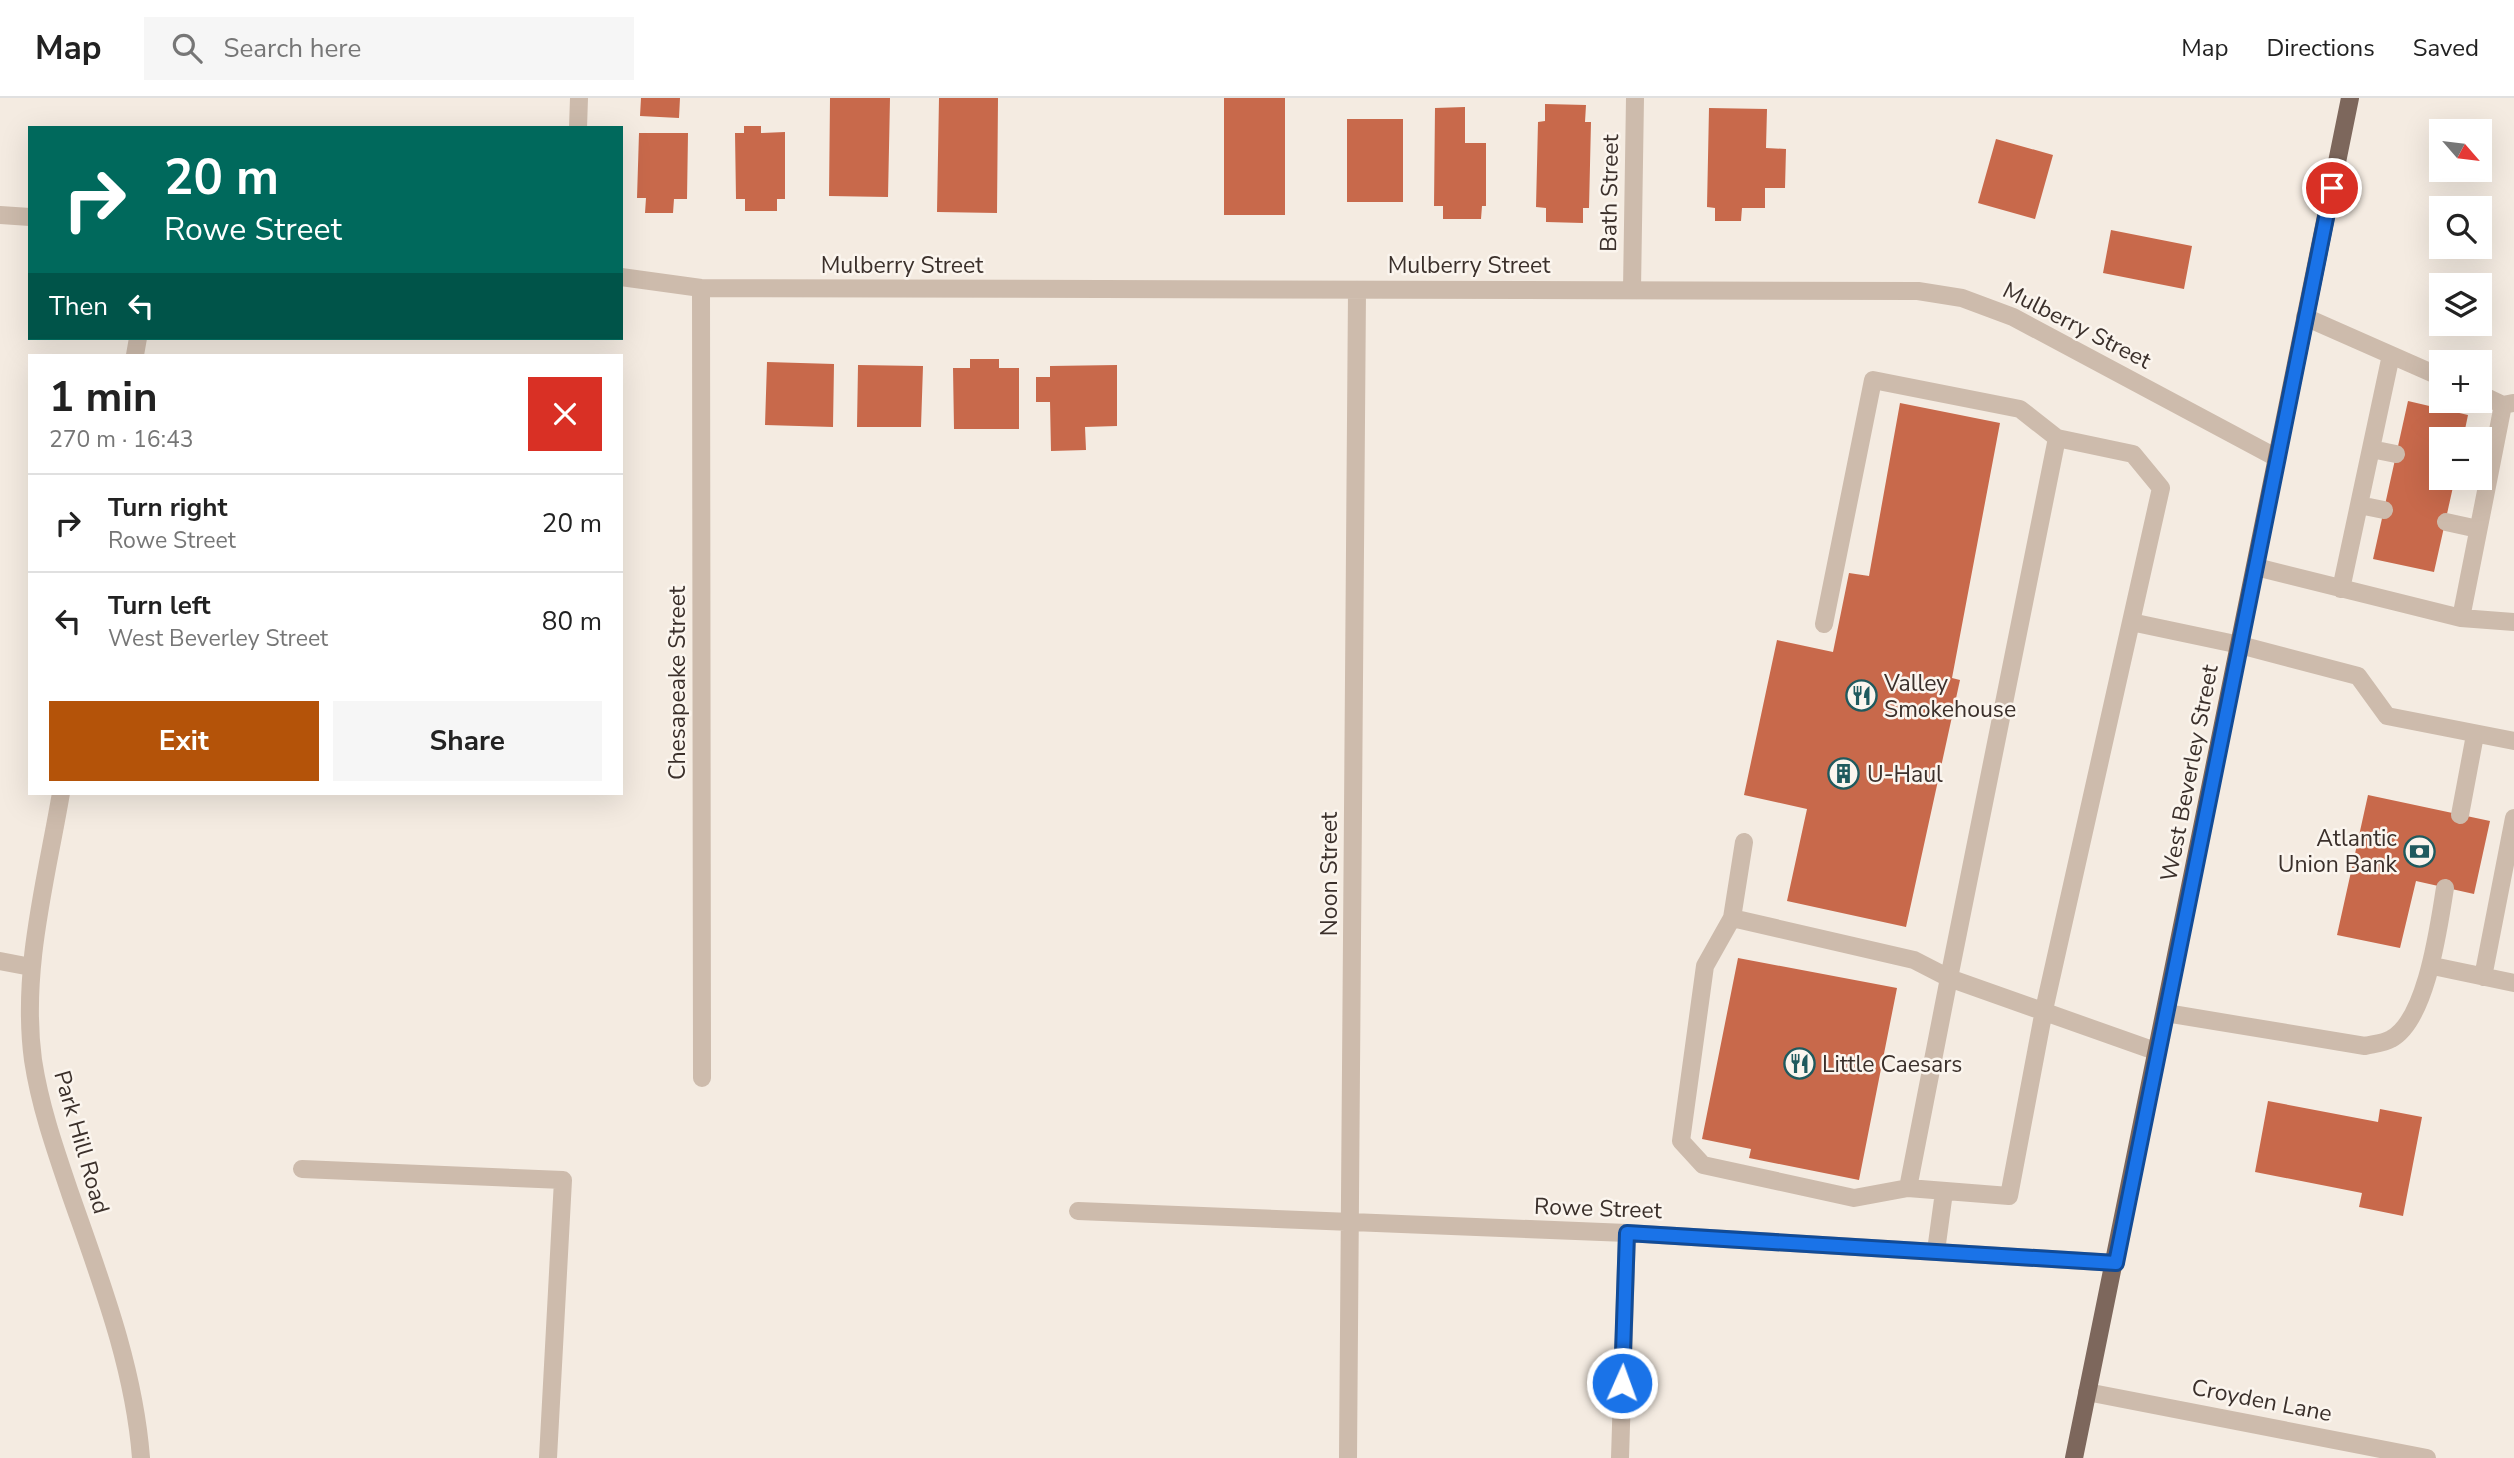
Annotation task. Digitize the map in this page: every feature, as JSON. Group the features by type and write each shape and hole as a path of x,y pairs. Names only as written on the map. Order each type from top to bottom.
{"main road":[{"name":"West Beverley Street","path":"2074,1458 2116,1263 2350,98"}],"street":[{"path":"578,126 579,98"},
{"name":"Bath Street","path":"1632,289 1634,98"},
{"path":"0,215 28,217"},
{"name":"Mulberry Street","path":"623,277 701,288 1908,290 1962,298 2013,317 2277,458"},
{"name":"Chesapeake Street","path":"701,288 702,1078"},
{"name":"Noon Street","path":"1348,1458 1357,291"},
{"path":"2305,317 2429,372"},
{"path":"2341,589 2391,355"},
{"path":"1744,842 1732,918 1705,966 1681,1141 1703,1165 1854,1198 1909,1188 2008,1195 2044,1010 2161,488 2133,454 2057,438 2020,409 1873,380 1824,624"},
{"path":"2492,450 2508,404"},
{"path":"1909,1188 2057,438"},
{"path":"2371,449 2396,454"},
{"path":"2460,618 2478,529 2482,490"},
{"path":"2359,505 2384,510"},
{"path":"2446,522 2478,529"},
{"path":"2256,567 2460,618 2514,622"},
{"path":"2132,622 2240,645 2358,676 2387,716 2514,741"},
{"path":"2460,814 2474,735"},
{"name":"Park Hill Road","path":"61,795 31,967 29,1005 41,1101 120,1339 132,1393 141,1458"},
{"path":"2483,977 2514,818"},
{"path":"2166,1013 2365,1046 2392,1039 2409,1020 2432,966 2445,888"},
{"path":"1732,918 1914,960 1949,978 2158,1052"},
{"path":"0,961 31,967"},
{"path":"2432,966 2514,983"},
{"path":"302,1169 563,1180 548,1458"},
{"path":"1936,1251 1944,1192"},
{"name":"Rowe Street","path":"1078,1211 1627,1233 2116,1263"},
{"path":"1620,1458 1627,1233"},
{"name":"Croyden Lane","path":"2087,1392 2427,1458"}],"building":[{"path":"641,98 680,98 679,118 640,116"},
{"path":"830,98 890,98 888,197 829,196"},
{"path":"939,98 998,98 997,213 937,212"},
{"path":"1224,98 1285,98 1285,215 1224,215"},
{"path":"1545,104 1586,105 1585,122 1591,122 1589,208 1583,208 1583,223 1546,222 1546,208 1536,207 1538,122 1545,121"},
{"path":"1465,107 1465,143 1486,143 1486,206 1482,206 1481,219 1443,219 1443,206 1434,206 1435,108"},
{"path":"1709,108 1767,109 1766,148 1786,149 1785,188 1765,188 1765,208 1742,208 1741,221 1715,221 1715,208 1707,207"},
{"path":"1347,119 1403,119 1403,202 1347,202"},
{"path":"744,126 761,126 761,133 785,132 785,199 777,199 777,211 745,211 745,199 736,199 735,133 744,133"},
{"path":"639,133 688,133 687,199 674,199 673,213 645,213 646,198 637,198"},
{"path":"1996,139 2053,155 2035,219 1978,203"},
{"path":"2111,230 2192,246 2184,289 2103,273"},
{"path":"970,359 999,359 999,368 1019,368 1019,429 954,429 953,368 970,368"},
{"path":"767,362 834,364 833,427 765,425"},
{"path":"858,365 923,366 921,427 857,427"},
{"path":"1117,365 1117,426 1085,427 1086,450 1051,451 1050,402 1036,402 1036,377 1050,377 1050,366"},
{"path":"2408,401 2429,406 2429,413 2468,415 2466,427 2429,427 2429,490 2452,490 2434,572 2373,559"},
{"path":"1900,403 2000,423 1952,678 1960,680 1906,927 1787,901 1807,809 1744,795 1777,640 1833,652 1849,573 1869,576"},
{"name":"Atlantic Union Bank","path":"2368,795 2490,821 2474,894 2416,881 2400,948 2337,935"},
{"name":"Little Caesars","path":"1738,958 1897,988 1859,1180 1749,1158 1751,1149 1702,1139"},
{"path":"2268,1101 2378,1122 2380,1109 2422,1117 2403,1216 2359,1207 2362,1193 2255,1172"}],"place":[{"name":"Valley Smokehouse","path":"1861,696"},
{"name":"U-Haul","path":"1844,774"},
{"name":"Atlantic Union Bank","path":"2420,851"},
{"name":"Little Caesars","path":"1799,1064"}],"route":[{"path":"1622,1383 1627,1233 2116,1263 2332,188"}]}
